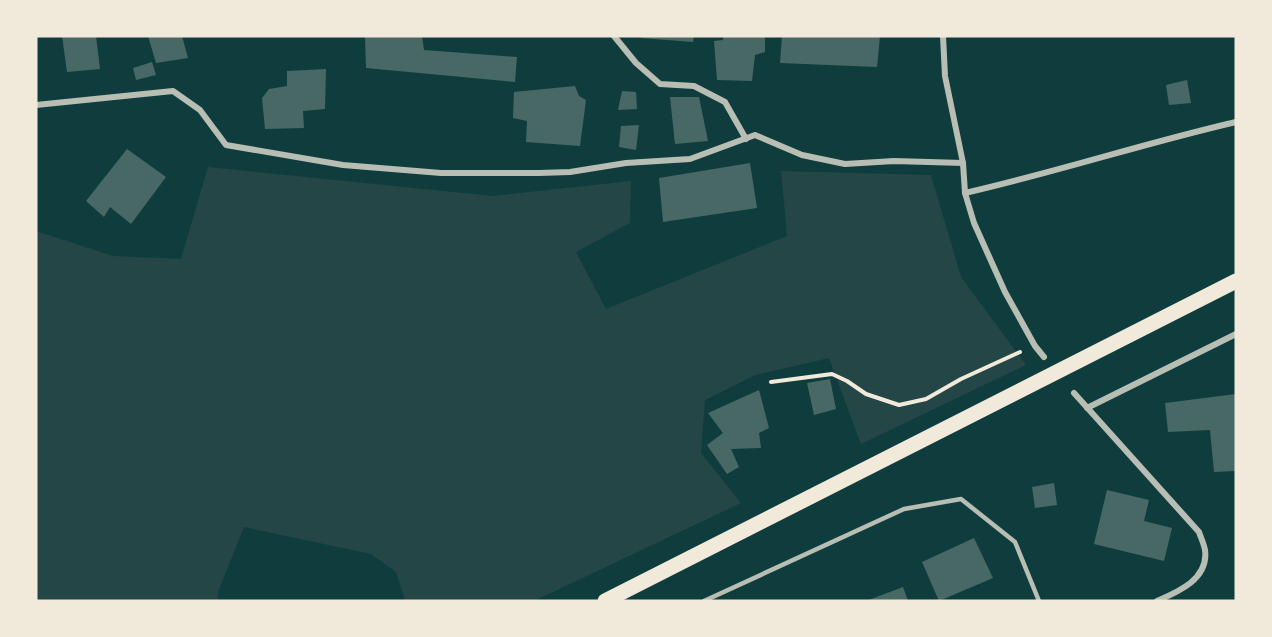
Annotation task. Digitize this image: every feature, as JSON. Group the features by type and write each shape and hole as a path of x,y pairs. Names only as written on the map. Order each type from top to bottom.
{"main road":[{"path":"605,601 1236,281"}],"street":[{"path":"614,36 636,63 660,84 694,86 725,102 746,139"},
{"path":"943,36 945,76 963,163 966,193 974,222 1000,282 1035,346 1044,357"},
{"path":"36,105 173,91 200,110 226,145 343,165 441,173 570,172 626,163 690,159 755,135 802,155 845,164 894,161 963,163"},
{"path":"966,193 1036,177 1200,130 1236,122"},
{"path":"1088,408 1236,334"},
{"path":"1074,393 1199,532 1205,552 1201,570 1193,582 1180,591 1157,601"}],"lane":[{"path":"704,601 904,509 961,499 1016,542 1039,601"}],"path":[{"path":"771,382 832,374 866,394 899,405 926,399 961,379 1035,346"}],"shaded area":[{"path":"208,167 493,196 631,181 630,223 576,252 606,309 787,236 781,171 931,175 961,277 1026,365 861,444 829,358 755,375 705,400 701,453 741,503 534,601 405,601 396,572 371,554 244,527 218,592 218,601 36,601 36,231 113,256 181,259"}],"building":[{"path":"62,36 96,36 100,69 67,72"},
{"path":"148,36 182,36 188,58 156,63"},
{"path":"365,36 422,36 424,50 517,57 515,82 366,68"},
{"path":"641,36 694,36 693,42 641,38"},
{"path":"723,36 765,36 765,52 755,55 752,81 717,80 714,41 723,40"},
{"path":"782,36 880,36 877,67 780,63"},
{"path":"152,62 156,75 136,80 133,68"},
{"path":"326,69 325,109 303,111 304,128 265,129 262,98 269,89 287,86 287,71"},
{"path":"1187,80 1191,103 1169,105 1166,85"},
{"path":"575,86 579,96 586,100 580,146 526,142 527,121 513,118 514,92"},
{"path":"622,91 636,92 637,109 618,110"},
{"path":"670,97 699,97 708,141 675,144"},
{"path":"639,125 636,150 619,147 621,126"},
{"path":"127,149 166,177 131,224 110,207 104,217 86,201"},
{"path":"750,163 757,208 663,222 659,178"},
{"path":"830,379 836,409 814,415 807,383"},
{"path":"759,390 769,428 759,433 761,448 731,449 739,467 727,474 707,445 723,433 708,413"},
{"path":"1236,394 1236,471 1214,472 1210,430 1168,432 1165,403"},
{"path":"1054,483 1057,505 1035,508 1032,487"},
{"path":"1107,490 1149,500 1144,521 1172,528 1164,561 1094,544"},
{"path":"974,538 993,578 939,601 922,562"},
{"path":"903,587 908,601 866,601"}]}
